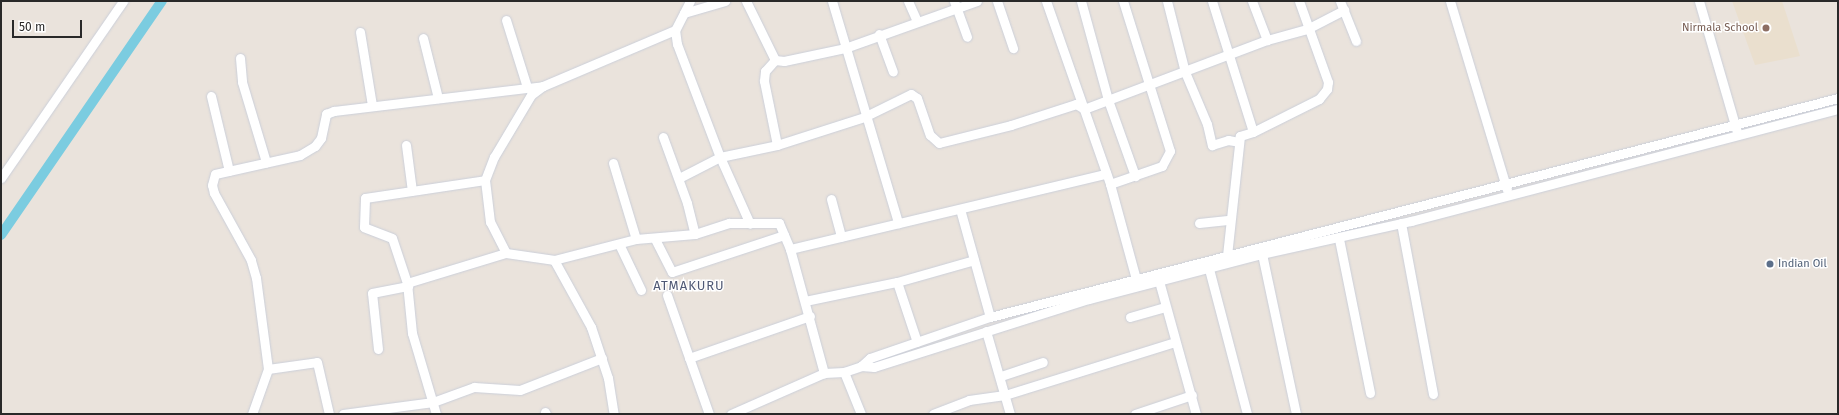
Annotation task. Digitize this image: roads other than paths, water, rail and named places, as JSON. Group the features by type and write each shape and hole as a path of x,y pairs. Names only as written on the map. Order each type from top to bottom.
{"street":[{"path":"1,178 123,1"},
{"path":"690,1 675,30 677,44 720,157 750,224"},
{"path":"684,13 725,1"},
{"path":"746,1 775,60"},
{"path":"832,1 864,117 898,223"},
{"path":"908,1 917,21"},
{"path":"775,60 784,61 845,48 955,5 977,1"},
{"path":"997,1 1013,48"},
{"path":"1046,1 1110,184 1138,286"},
{"path":"1081,1 1108,100 1136,176"},
{"path":"1110,184 1136,176 1166,163 1170,151 1148,86 1123,1"},
{"path":"1167,1 1185,72 1207,124 1212,145 1228,140 1239,142"},
{"path":"1212,1 1227,56 1253,132"},
{"path":"1252,1 1267,40"},
{"path":"1226,255 1240,136 1284,119 1324,95 1328,82 1307,29 1299,1"},
{"path":"1340,1 1356,41"},
{"path":"1450,1 1509,195"},
{"path":"1699,1 1737,131"},
{"path":"955,5 967,37"},
{"path":"1084,109 1267,40 1307,29 1344,10"},
{"path":"506,20 527,87"},
{"path":"506,254 490,222 485,180 494,157 531,95 543,86 675,30"},
{"path":"360,32 372,105"},
{"path":"879,34 893,72"},
{"path":"423,38 438,98"},
{"path":"240,58 240,77 266,162"},
{"path":"775,60 765,71 764,81 777,145"},
{"path":"252,414 268,369 255,271 212,185 215,174 300,154 315,146 321,138 326,114 372,105 543,86"},
{"path":"679,178 720,157 777,145 864,117 915,95 930,135 939,143 1011,125 1076,104 1084,109"},
{"path":"211,96 229,171"},
{"path":"861,366 874,367 986,331 1138,286 1209,269 1262,254 1339,239 1509,195 1737,131 1838,98"},
{"path":"731,414 759,404 824,373 844,372 861,366 870,358 990,317 1136,277 1506,184 1838,108"},
{"path":"663,137 679,178 695,234"},
{"path":"406,145 412,191"},
{"path":"613,163 636,239"},
{"path":"790,249 1106,174"},
{"path":"436,414 412,333 407,284 392,238 364,227 363,201 370,196 485,180"},
{"path":"831,199 842,237"},
{"path":"960,209 990,317"},
{"path":"1199,223 1230,220"},
{"path":"378,349 372,293 506,254 554,260 636,239 655,240 695,234 729,223 779,223 790,249 810,316 824,373"},
{"path":"1401,223 1433,394"},
{"path":"655,240 672,272 784,235"},
{"path":"1339,239 1370,393"},
{"path":"619,244 641,290"},
{"path":"1262,254 1296,414"},
{"path":"554,260 591,327 602,358 614,414"},
{"path":"805,301 897,282 974,260"},
{"path":"1209,269 1247,414"},
{"path":"1159,281 1175,342 1192,395 1196,414"},
{"path":"897,282 917,342"},
{"path":"666,295 709,414"},
{"path":"1130,317 1165,307"},
{"path":"689,358 810,316"},
{"path":"986,331 1001,376 1010,414"},
{"path":"934,414 969,400 1006,395 1175,342"},
{"path":"343,414 433,402 474,387 520,390 602,358"},
{"path":"268,369 317,362 330,414"},
{"path":"1001,376 1043,362"},
{"path":"844,372 861,414"},
{"path":"1135,414 1192,395"},
{"path":"759,404 762,414"}],"waterway":[{"path":"1,235 162,1"}],"place":[{"name":"Nirmala School","path":"1766,28"},
{"name":"Indian Oil","path":"1770,264"}],"district":[{"name":"ATMAKURU","path":"689,286"}]}
